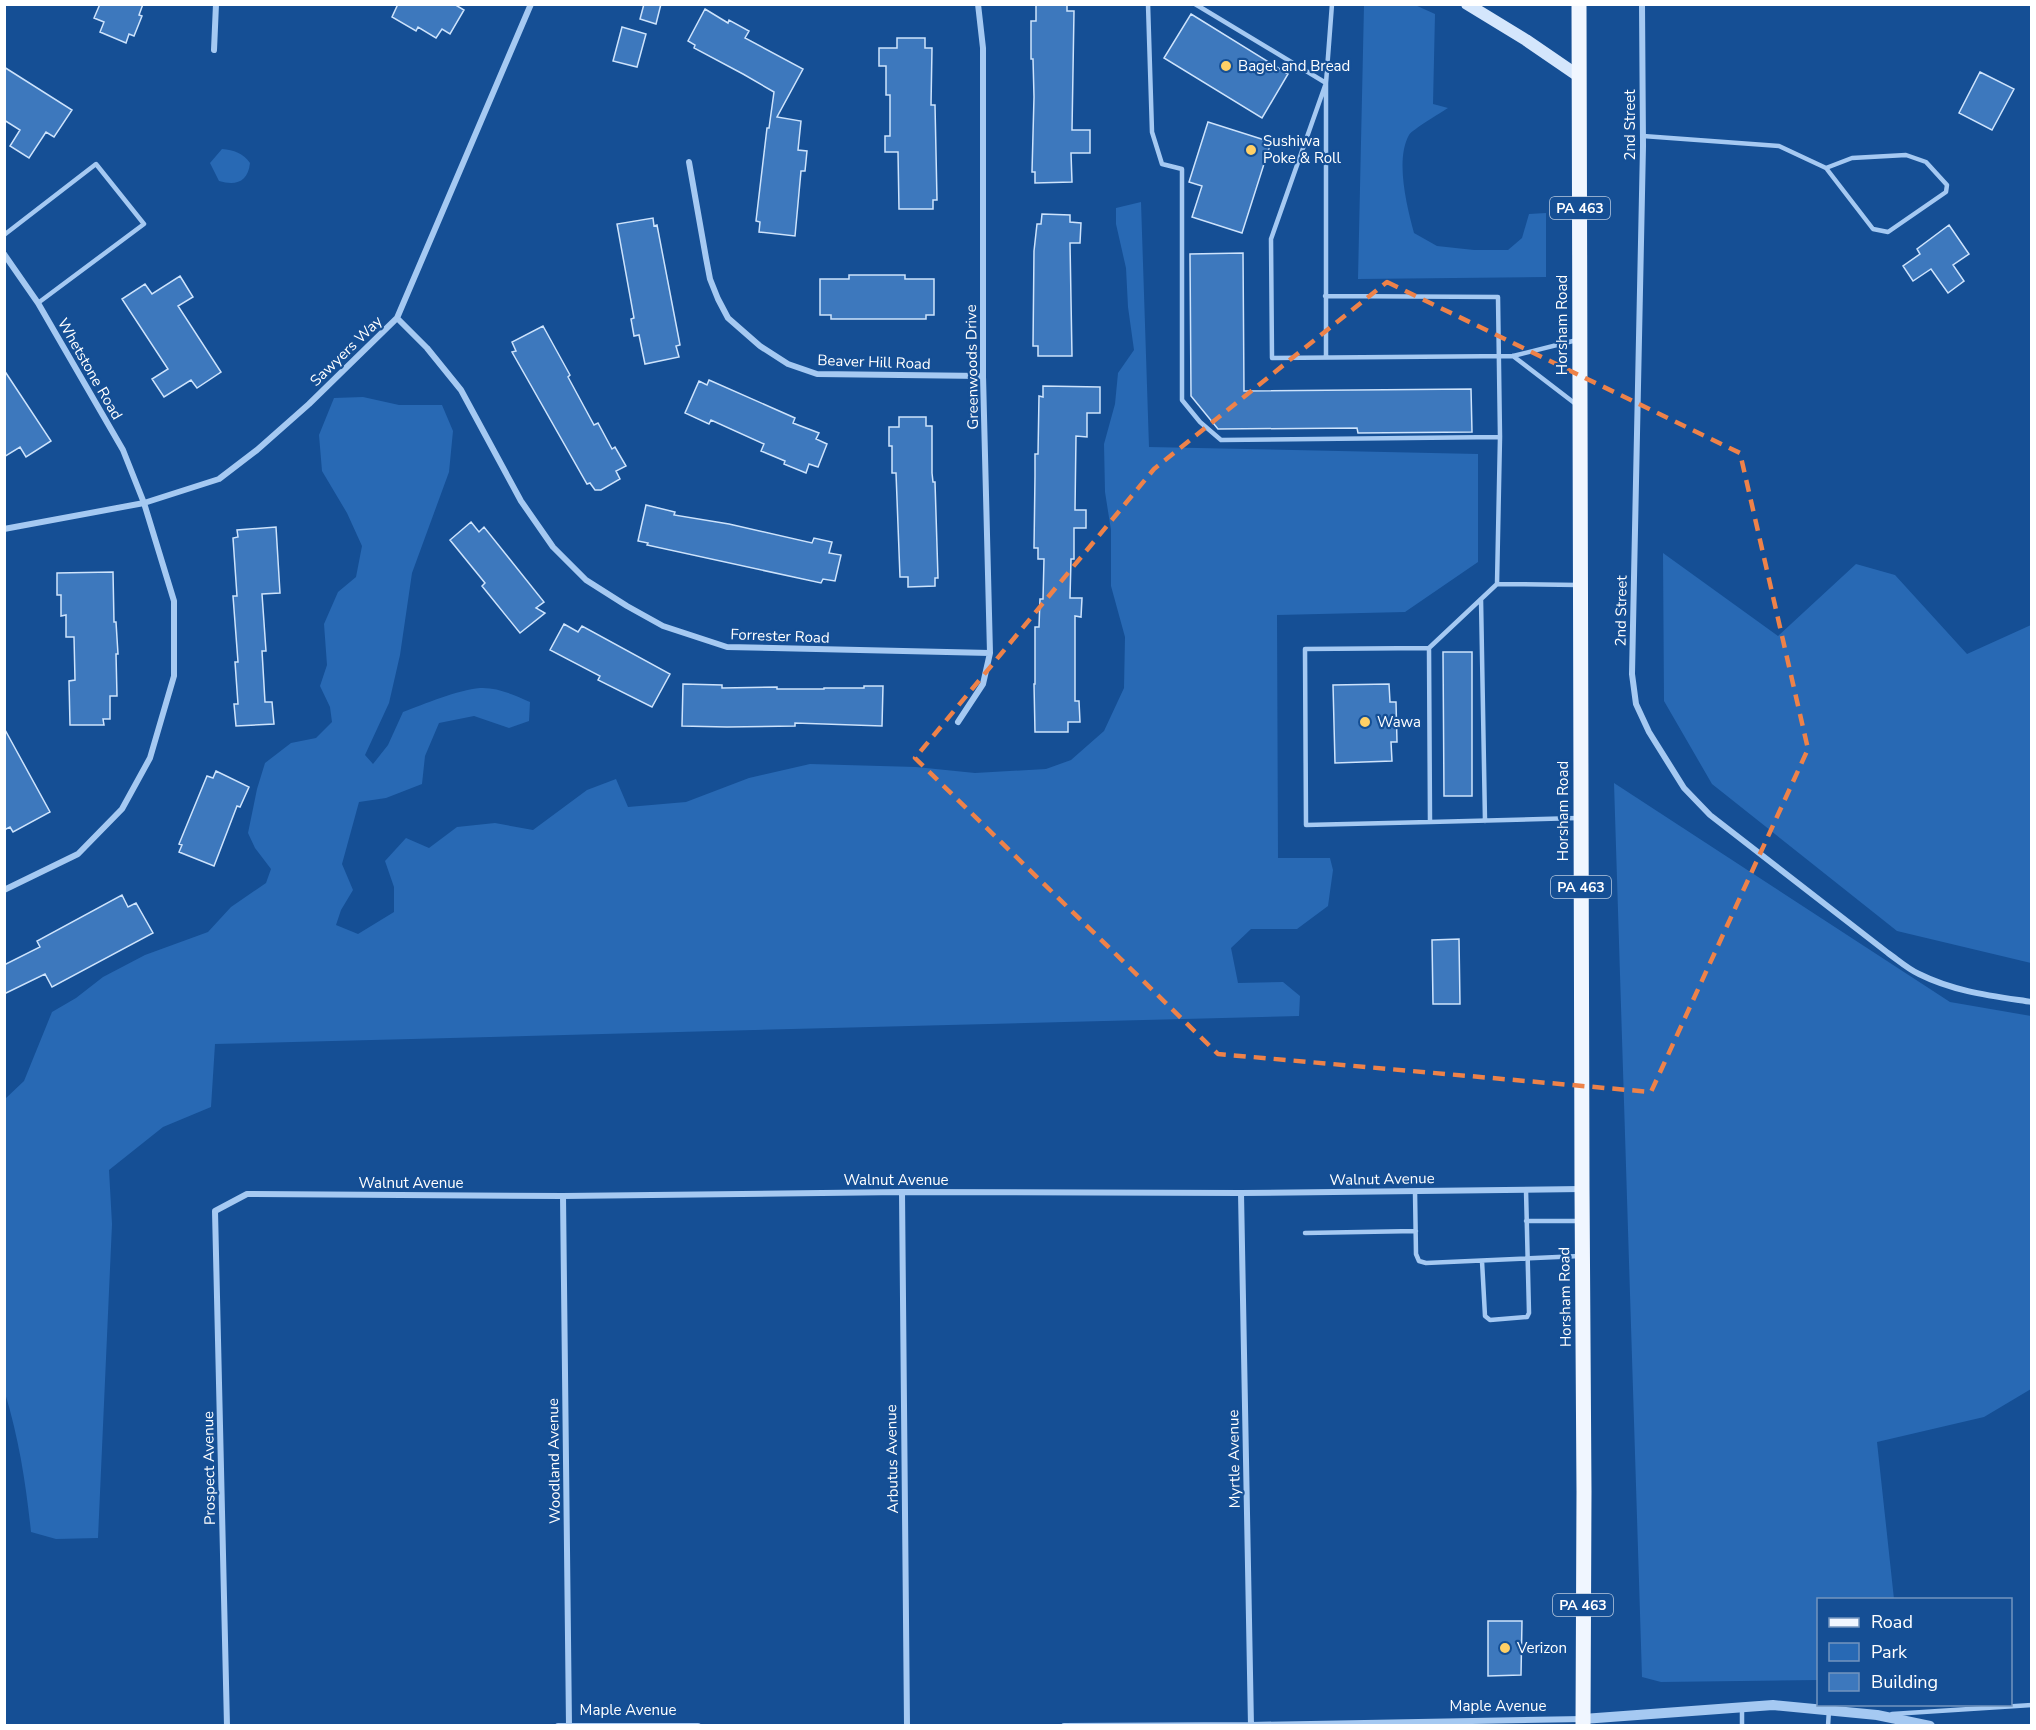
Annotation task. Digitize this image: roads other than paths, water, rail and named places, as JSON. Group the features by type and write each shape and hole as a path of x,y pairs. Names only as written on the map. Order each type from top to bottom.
{"main road":[{"path":"1467,4 1580,77"},
{"name":"Horsham Road","path":"1579,4 1583,1722"}],"street":[{"path":"214,50 216,4"},
{"name":"Sawyers Way","path":"4,529 144,503 219,479 257,450 309,404 397,318 531,4"},
{"name":"Greenwoods Drive","path":"958,722 983,684 990,653 983,376 982,48 978,4"},
{"name":"2nd Street","path":"1642,4 1643,136 1632,674 1636,704 1684,788 1710,816 1888,953 1917,974 1944,985 1968,992 2031,1002"},
{"name":"Beaver Hill Road","path":"689,162 706,258 714,289 728,318 760,346 788,364 817,374 983,376"},
{"name":"Whetstone Road","path":"4,254 38,303 123,450 144,503 174,601 174,676 150,758 123,809 78,854 4,890"},
{"name":"Forrester Road","path":"397,318 427,348 461,390 521,501 553,547 586,580 654,621 727,647 990,653"},
{"name":"Walnut Avenue","path":"215,1211 247,1194 563,1196 1582,1189"},
{"name":"Arbutus Avenue","path":"902,1192 907,1725"},
{"name":"Myrtle Avenue","path":"1241,1193 1251,1725"},
{"name":"Woodland Avenue","path":"563,1196 569,1725"},
{"name":"Prospect Avenue","path":"215,1211 227,1725"},
{"name":"Maple Avenue","path":"1064,1725 1583,1722 1773,1705 1877,1715 1930,1725"},
{"name":"Maple Avenue","path":"558,1725 698,1725"}],"lane":[{"path":"1148,4 1152,132 1162,164 1182,169 1182,400 1194,415 1221,440 1500,437"},
{"path":"1195,4 1326,84"},
{"path":"1326,357 1326,84 1332,4"},
{"path":"1326,84 1271,239 1272,358 1513,356 1580,339"},
{"path":"1643,136 1779,146 1826,168 1873,230 1888,232 1946,192 1947,185 1926,162 1906,155 1852,158 1826,168"},
{"path":"4,235 96,164 144,224 38,303"},
{"path":"1326,296 1498,297 1500,437 1497,584"},
{"path":"1513,356 1579,407"},
{"path":"1580,585 1497,584 1429,648 1305,649 1305,672 1306,825 1581,818"},
{"path":"1481,599 1485,821"},
{"path":"1429,648 1430,822"},
{"path":"1482,1261 1485,1316 1490,1320 1527,1317 1529,1313 1526,1190"},
{"path":"1415,1191 1416,1254 1419,1260 1426,1263 1582,1256"},
{"path":"1526,1221 1582,1221"},
{"path":"1305,1233 1416,1231"},
{"path":"1877,1715 2031,1705"},
{"path":"1742,1706 1742,1725"},
{"path":"1828,1725 1829,1710"}],"place":[{"name":"Bagel and Bread","path":"1226,66"},
{"name":"Sushiwa Poke & Roll","path":"1251,150"},
{"name":"Wawa","path":"1365,722"},
{"name":"Verizon","path":"1505,1648"}]}
